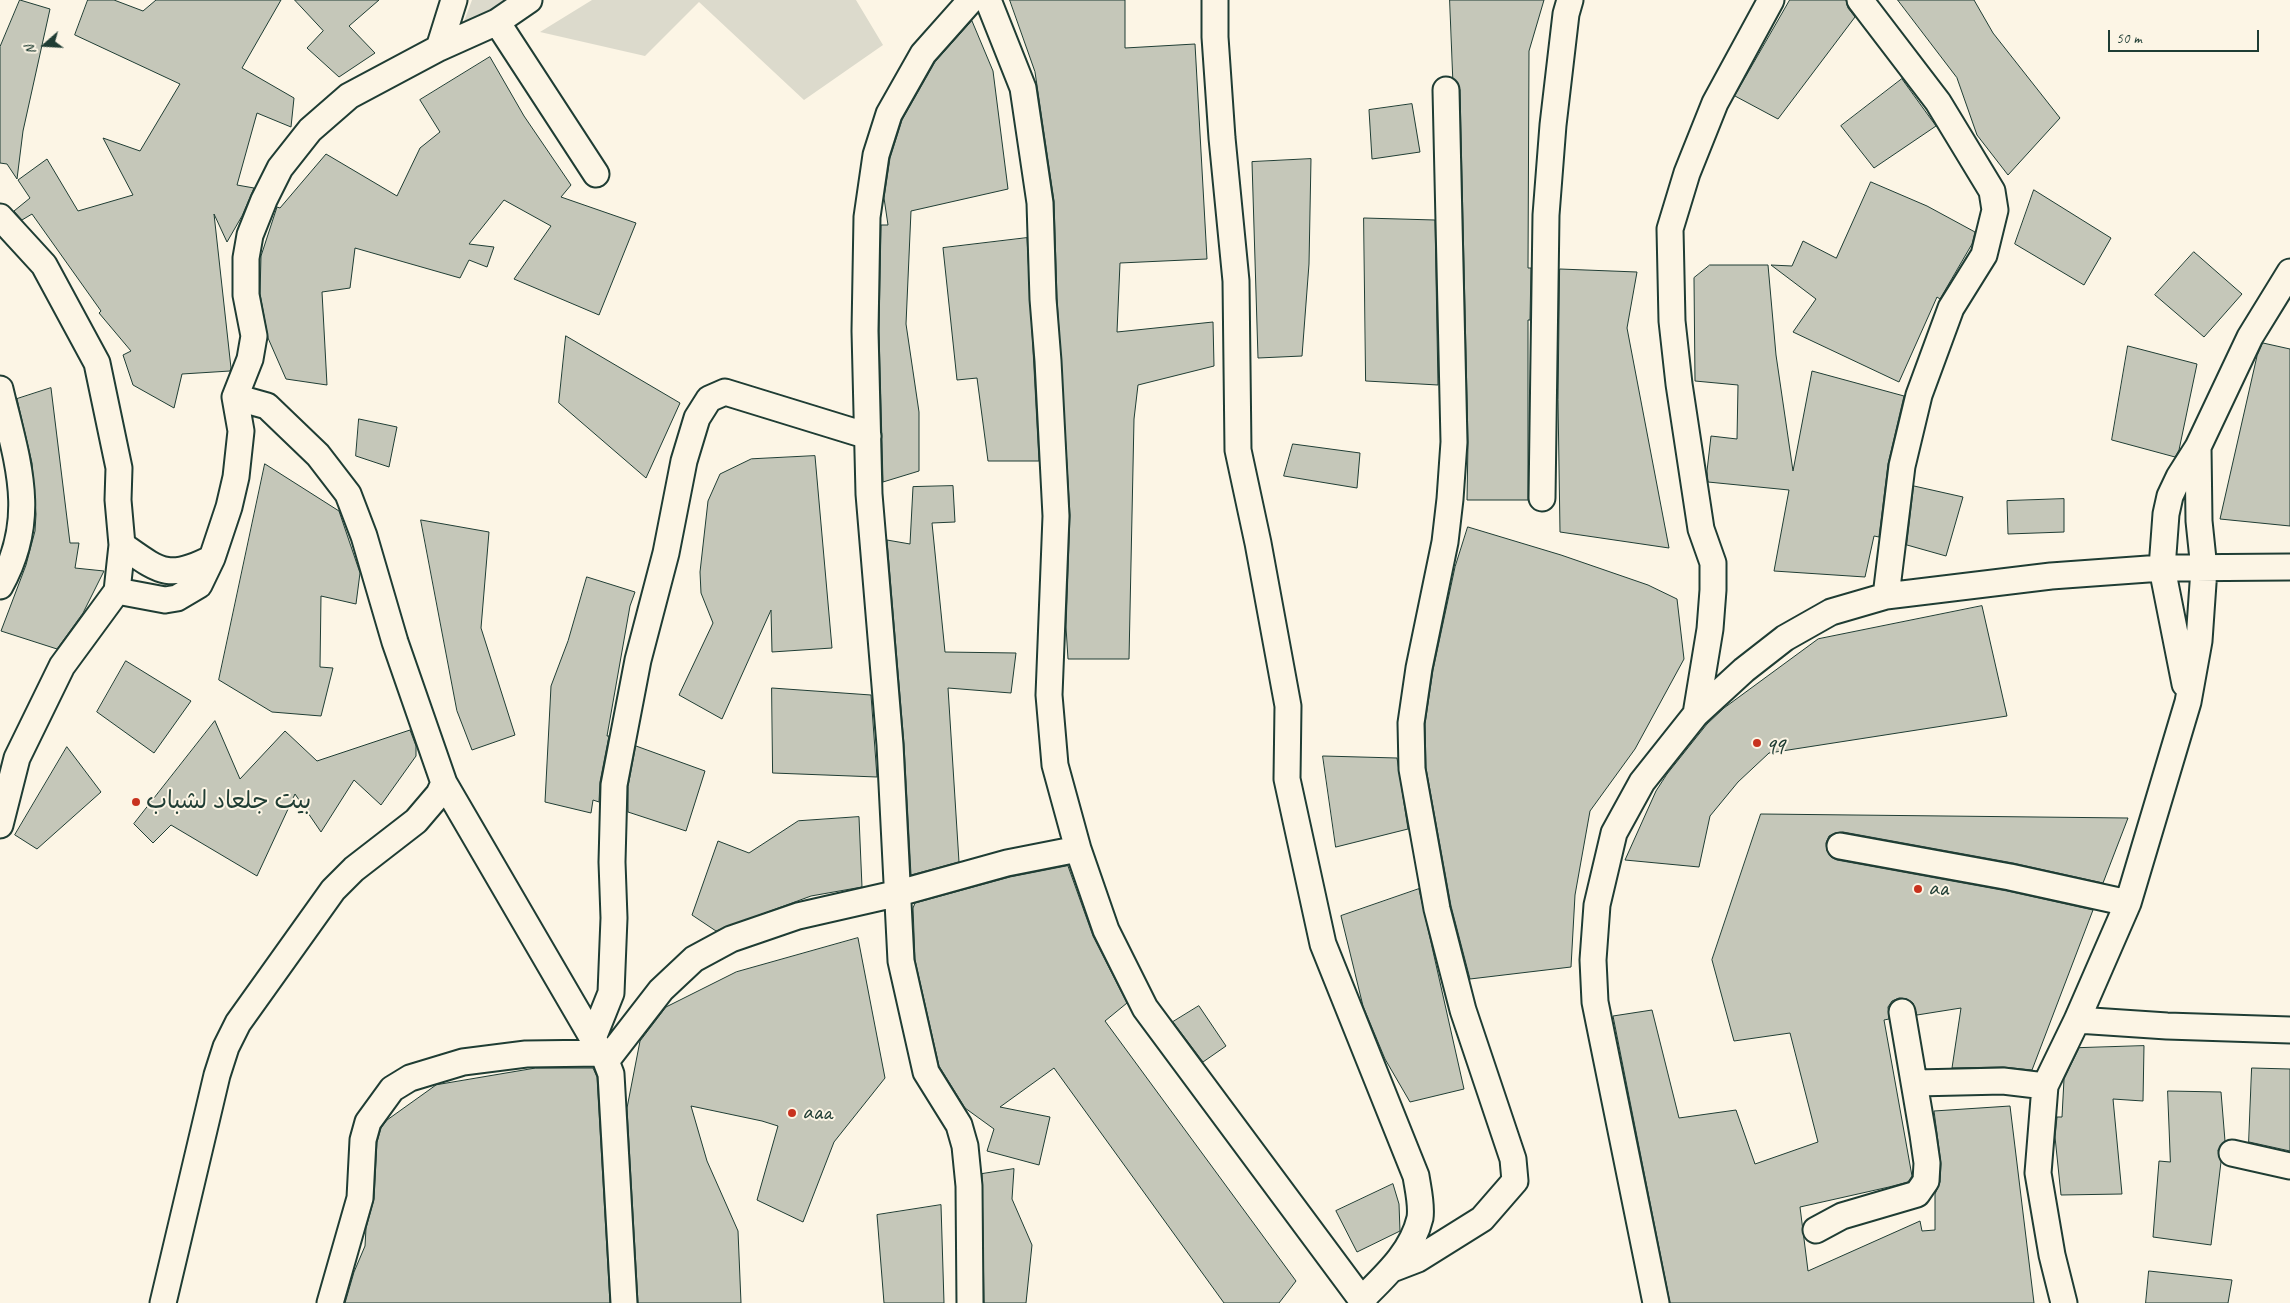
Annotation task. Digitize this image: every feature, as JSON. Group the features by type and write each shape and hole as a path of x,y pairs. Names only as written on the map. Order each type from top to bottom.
{"street":[{"path":"439,48 454,0"},
{"path":"117,592 164,600 178,598 199,585 212,558 229,507 236,477 241,431 235,397 250,359 254,336 246,295 246,258 250,235 264,200 280,168 310,130 349,96 439,48 497,22 529,0"},
{"path":"970,1303 968,1186 965,1146 960,1125 926,1072 901,961 890,745 869,494 866,330 867,217 876,155 889,114 923,54 971,0"},
{"path":"988,0 1023,88 1040,203 1043,299 1056,516 1049,695 1055,765 1078,850 1106,930 1146,1008 1363,1301 1392,1268 1412,1241 1420,1216 1416,1176 1323,944 1287,779 1288,706 1258,543 1238,450 1236,281 1222,138 1215,37 1215,0"},
{"path":"1542,498 1546,215 1554,116 1566,14 1570,0"},
{"path":"1696,714 1710,629 1713,563 1701,529 1679,384 1672,321 1670,229 1688,173 1715,103 1771,0"},
{"path":"1860,0 1938,102 1992,191 1995,210 1984,255 1950,308 1920,395 1902,466 1886,596"},
{"path":"497,22 596,174"},
{"path":"1392,1268 1418,1259 1441,1245 1463,1228 1482,1219 1515,1181 1513,1159 1463,1010 1437,909 1412,769 1413,714 1419,668 1445,542 1454,442 1446,90"},
{"path":"0,217 44,265 97,363 119,468 118,500 122,545 117,592 62,666 17,758 0,825"},
{"path":"2188,702 2162,568 2166,514 2170,496 2179,477 2198,447 2250,337 2280,307 2290,272"},
{"path":"0,389 21,476 23,498 16,548 10,569 0,586"},
{"path":"601,1051 611,993 614,918 612,862 614,785 638,660 666,553 684,461 697,418 709,399 725,392 747,397 868,436"},
{"path":"235,397 266,406 273,411 318,455 348,494 364,536 394,642 444,783 601,1051 611,1074 624,1303"},
{"path":"2064,1303 2052,1256 2038,1173 2045,1086 2078,1020 2128,903 2188,702 2199,641 2204,569 2199,521 2198,447"},
{"path":"122,545 156,568 189,570 212,558"},
{"path":"1656,1303 1595,1002 1593,960 1597,905 1614,833 1642,782 1696,714 1744,670 1785,638 1831,612 1886,596 2051,576 2162,568 2290,567"},
{"path":"163,1303 216,1075 226,1047 238,1023 333,890 354,870 416,821 439,794 444,783"},
{"path":"1840,846 2010,877 2128,903"},
{"path":"330,1303 360,1198 363,1140 368,1122 392,1089 410,1078 463,1062 526,1054 601,1051 694,959 731,939 798,916 899,893 1007,863 1078,850"},
{"path":"1816,1230 1842,1216 1917,1194 1926,1181 1927,1163 1916,1083 1902,1012"},
{"path":"2078,1020 2168,1026 2290,1030"},
{"path":"1916,1083 2003,1081 2045,1086"},
{"path":"2232,1153 2290,1166"}],"shaded area":[{"path":"472,0 516,0 456,43"},
{"path":"592,0 856,0 883,45 804,100 699,2 645,56 540,32"}],"building":[{"path":"20,0 50,9 23,131 17,179 7,164 0,163 0,47"},
{"path":"88,0 114,0 143,11 156,0 281,0 242,68 294,98 291,127 257,113 237,185 254,188 242,216 227,242 214,214 231,368 230,371 182,374 174,408 133,385 123,355 131,351 99,313 101,311 32,214 22,220 14,211 30,198 18,180 47,159 78,211 133,195 103,138 140,151 180,84 75,35"},
{"path":"295,0 379,0 349,26 375,53 339,77 307,48 323,31"},
{"path":"1010,0 1125,0 1125,48 1195,44 1207,259 1120,263 1117,332 1213,322 1214,366 1138,385 1134,419 1129,659 1068,659 1066,627 1070,515 1057,298 1054,201 1035,72"},
{"path":"1450,0 1544,0 1529,51 1528,268 1531,268 1530,320 1528,320 1528,500 1467,500 1468,442 1460,90 1458,83 1453,78"},
{"path":"1790,0 1846,0 1848,8 1855,17 1778,119 1735,96"},
{"path":"1898,0 1974,0 1993,33 2060,118 2008,175 1977,135 1957,78"},
{"path":"972,21 993,71 1008,189 911,211 906,324 919,412 919,471 883,482 879,331 881,225 888,225 884,198 890,158 902,120 935,62"},
{"path":"490,57 524,116 571,185 561,197 636,223 599,315 514,279 551,226 504,200 469,244 494,247 487,267 469,260 460,278 355,248 350,288 322,292 327,385 286,379 268,338 260,294 261,256 277,207 280,208 326,154 397,196 420,148 440,132 420,100"},
{"path":"1902,79 1936,126 1874,168 1841,126"},
{"path":"1412,104 1420,152 1372,159 1369,110"},
{"path":"1311,159 1309,264 1302,356 1258,358 1252,162"},
{"path":"1871,182 1927,206 1975,232 1972,244 1940,299 1937,297 1899,382 1793,332 1816,299 1771,265 1792,266 1803,241 1836,258"},
{"path":"2034,190 2111,238 2084,285 2015,244"},
{"path":"1364,218 1435,220 1438,385 1366,381"},
{"path":"1027,238 1039,461 988,461 977,378 957,380 943,248"},
{"path":"2194,252 2242,294 2204,337 2155,295"},
{"path":"1710,265 1768,265 1776,355 1793,471 1812,371 1904,396 1888,464 1879,537 1874,536 1865,577 1774,571 1789,490 1708,482 1707,471 1711,436 1737,439 1738,385 1695,381 1694,278"},
{"path":"1560,269 1637,272 1627,328 1669,548 1560,532 1558,400"},
{"path":"566,336 680,403 646,478 559,403"},
{"path":"2263,343 2290,349 2290,526 2220,519 2257,356"},
{"path":"2128,346 2197,364 2179,450 2175,457 2112,440"},
{"path":"51,388 70,543 79,543 75,568 104,571 83,613 57,649 1,631 26,565 35,531 36,514 32,463 17,399"},
{"path":"359,419 397,427 389,467 356,456"},
{"path":"1293,444 1360,453 1357,488 1284,476"},
{"path":"815,456 832,648 772,652 771,610 722,719 679,695 713,623 701,593 700,572 708,501 720,474 751,459"},
{"path":"265,464 339,511 360,573 356,604 321,596 320,667 333,668 321,716 272,712 219,680"},
{"path":"953,486 955,522 932,523 945,652 1016,653 1011,693 948,688 959,862 911,875 904,744 887,540 910,544 913,487"},
{"path":"1914,486 1963,497 1946,556 1907,545"},
{"path":"2064,499 2064,532 2008,534 2007,501"},
{"path":"421,520 489,532 481,628 515,735 472,750 457,711"},
{"path":"1468,527 1561,555 1648,585 1677,599 1684,659 1635,749 1590,811 1575,895 1571,967 1470,979 1451,906 1426,768 1425,724 1433,670 1455,567"},
{"path":"587,577 635,592 630,606 607,736 609,736 600,782 599,802 593,800 591,813 545,802 551,686 568,641"},
{"name":"qq","path":"1982,606 2007,716 1769,753 1738,782 1710,816 1699,867 1625,860 1656,791 1667,774 1707,724 1724,708 1818,639"},
{"path":"126,661 191,701 154,753 97,712"},
{"path":"772,688 871,695 877,777 773,773"},
{"path":"215,721 240,779 285,731 317,761 410,730 416,746 416,756 381,805 354,780 321,832 295,794 257,876 171,825 153,843 134,824"},
{"path":"636,746 705,771 686,831 628,812 628,787"},
{"path":"67,747 101,792 37,849 15,835"},
{"path":"1323,756 1397,758 1408,829 1336,847"},
{"path":"1761,814 2128,818 2103,883 2013,863 1843,832 1829,836 1826,843 1827,851 1831,857 1837,860 2007,891 2093,910 2032,1070 2003,1067 1952,1068 1961,1008 1917,1015 1913,1003 1907,999 1899,998 1892,1001 1888,1007 1889,1019 1884,1020 1912,1176 1908,1182 1800,1207 1808,1271 1920,1221 1922,1231 1935,1230 1935,1194 1940,1182 1941,1164 1934,1111 2010,1106 2034,1303 1670,1303 1613,1016 1652,1010 1679,1118 1736,1110 1755,1164 1818,1142 1790,1033 1734,1041 1712,960"},
{"path":"859,817 862,887 811,896 716,931 692,915 718,841 749,853 798,821"},
{"path":"1068,866 1093,936 1127,1003 1105,1021 1296,1281 1279,1303 1224,1303 1054,1068 1000,1107 1050,1117 1039,1165 987,1151 994,1129 965,1108 939,1066 915,960 913,908 915,903 1010,877"},
{"path":"1419,889 1464,1089 1410,1102 1385,1059 1363,1006 1341,916"},
{"name":"aaa","path":"858,938 885,1078 834,1142 803,1222 757,1200 778,1126 691,1106 707,1161 738,1231 741,1303 638,1303 627,1108 640,1041 666,1007 736,972"},
{"path":"1199,1006 1226,1046 1203,1062 1173,1022"},
{"path":"2144,1046 2143,1101 2113,1099 2122,1194 2061,1195 2055,1137 2057,1117 2062,1117 2064,1079 2079,1048"},
{"path":"536,1068 593,1068 597,1077 610,1303 345,1303 354,1272 365,1246 366,1228 374,1199 377,1142 381,1128 387,1120 436,1085"},
{"path":"2252,1068 2290,1069 2290,1151 2249,1142"},
{"path":"2168,1091 2221,1092 2225,1141 2218,1150 2221,1162 2211,1245 2153,1237 2159,1161 2170,1162"},
{"path":"1014,1169 1012,1199 1032,1245 1026,1303 984,1303 982,1174"},
{"path":"1393,1184 1399,1204 1400,1231 1357,1252 1336,1211"},
{"path":"941,1205 944,1303 884,1303 877,1215"},
{"path":"2149,1271 2232,1280 2228,1303 2146,1303"}],"place":[{"name":"qq","path":"1757,743"},
{"name":"بيت جلعاد لشباب","path":"136,802"},
{"name":"aa","path":"1918,889"},
{"name":"aaa","path":"792,1113"}]}
